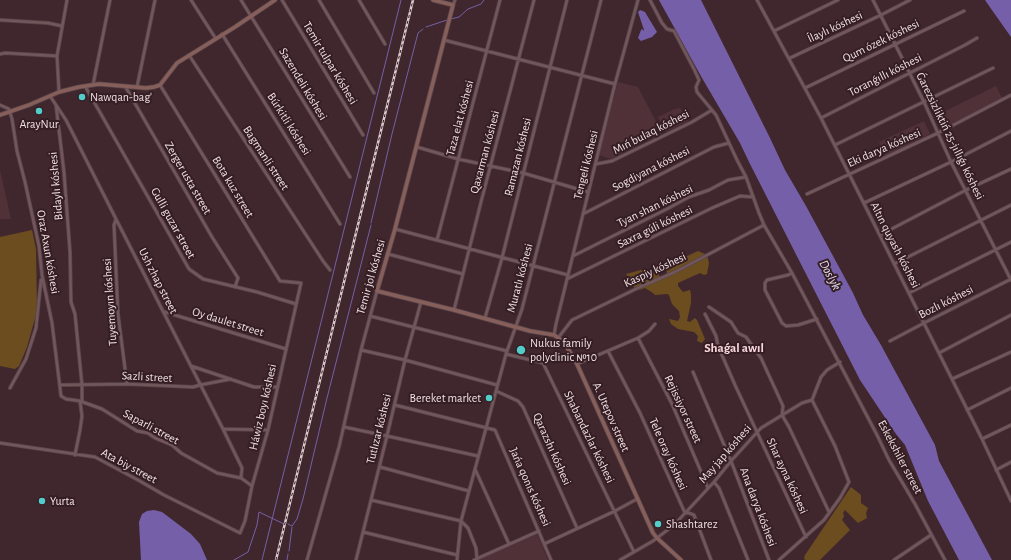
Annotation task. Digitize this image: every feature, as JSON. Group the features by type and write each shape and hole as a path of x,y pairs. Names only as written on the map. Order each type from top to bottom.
{"street":[{"path":"59,92 57,56 67,0"},
{"path":"93,85 110,0"},
{"path":"137,87 155,0"},
{"path":"192,0 216,39"},
{"name":"Sazendeli kóshesi","path":"241,0 350,177"},
{"path":"0,116 59,92 85,86 107,84 154,87 160,85 173,67 188,55 216,39 275,0"},
{"name":"Temir tulpar kóshesi","path":"282,0 363,135"},
{"path":"319,0 374,93"},
{"path":"358,0 385,44"},
{"path":"433,0 453,5"},
{"name":"Temir jol kóshesi","path":"307,560 344,427 361,350 395,229 455,0"},
{"name":"Taza elat kóshesi","path":"437,240 500,0"},
{"name":"Qaxarman kóshesi","path":"454,310 534,0"},
{"name":"Ramazan kóshesi","path":"485,318 502,258 567,0"},
{"name":"Muratlı kóshesi","path":"457,560 461,520 497,386 516,327 533,266 601,0"},
{"name":"Tengeli kóshesi","path":"554,335 615,84 638,0"},
{"name":"Eskekshiler street","path":"650,0 662,23 667,29 674,31 699,80 696,87 697,92 716,115 736,160 746,177 764,225 817,319 889,460 945,560"},
{"name":"Altın quyash kóshesi","path":"757,0 790,58 835,145 1011,499"},
{"path":"774,31 838,0"},
{"name":"Ǵarezsizliktiń 25-jıllıǵı kóshesi","path":"873,0 1011,279"},
{"name":"Ílaylı kóshesi","path":"790,58 910,0"},
{"name":"Qum ózek kóshesi","path":"805,88 964,11"},
{"path":"0,20 48,23 62,26"},
{"name":"Búrkitli kóshesi","path":"222,34 340,224"},
{"name":"Toranǵıllı kóshesi","path":"821,118 977,38"},
{"path":"444,40 615,84"},
{"path":"0,54 6,53 57,56"},
{"name":"Bagmanli street","path":"188,55 322,261 330,270"},
{"path":"835,145 993,68"},
{"name":"Bota kuz street","path":"160,85 280,281 301,283"},
{"name":"Gulli guzar street","path":"85,86 189,269 203,279 296,304"},
{"name":"Zerger usta street","path":"124,86 212,237 238,278 235,287"},
{"name":"Eki darya kóshesi","path":"807,194 938,133 1011,95"},
{"name":"Ush zhap street","path":"50,96 66,120 200,385 224,429 242,468 241,478"},
{"path":"0,105 9,109 10,112"},
{"name":"Bidaylı kóshesi","path":"56,105 64,172 70,252 71,302 75,314 82,385 82,416 75,455"},
{"name":"Mıń bulaq kóshesi","path":"596,164 612,161 692,122 712,110"},
{"name":"Oraz Axun kóshesi","path":"10,112 17,151 39,246 42,275 52,323 62,396"},
{"path":"864,203 952,162 1011,131"},
{"name":"Sogdiyana kóshesi","path":"583,214 714,147 729,143"},
{"path":"417,146 458,159 523,173 588,192"},
{"path":"880,235 1011,168"},
{"name":"Tyan shan kóshesi","path":"573,256 689,197 728,180 746,177"},
{"name":"Saxra gúli kóshesi","path":"567,279 712,208 740,196 753,197"},
{"path":"894,264 1011,205"},
{"name":"Tuyemoyın kóshesi","path":"116,219 114,225 118,314 127,384"},
{"name":"Kaspiy kóshesi","path":"558,338 572,320 640,286 675,272 764,225"},
{"path":"395,229 568,275"},
{"path":"909,293 1011,242"},
{"path":"388,254 463,274"},
{"path":"792,273 767,280 765,283 765,290 782,323 786,326 798,325 817,319"},
{"path":"10,388 26,359 36,328 42,275"},
{"name":"Bozlı kóshesi","path":"890,342 1011,279"},
{"name":"Háwiz boyı kóshesi","path":"240,533 246,521 252,486 268,430 301,283"},
{"name":"A. Utepov street","path":"377,291 516,327 554,335 564,342 577,364 653,533 681,560"},
{"name":"Tutlızar kóshesi","path":"356,560 405,360 421,302"},
{"path":"709,307 731,322 738,332 746,337 761,358 783,406 782,416 789,427 829,512"},
{"name":"Oy daulet street","path":"164,312 286,349"},
{"name":"Shar ayna kóshesi","path":"705,314 716,336 718,346 756,433 806,537"},
{"path":"939,353 1011,314"},
{"name":"Shabandazlar kóshesi","path":"370,316 543,363 634,552"},
{"path":"577,364 638,338 649,331 655,324"},
{"name":"Rejissiyor street","path":"638,338 672,404 708,488"},
{"path":"361,350 405,360 497,386"},
{"name":"Tele oray kóshesi","path":"608,351 640,413 685,514 690,513 694,516 711,560"},
{"path":"952,379 1011,352"},
{"path":"779,560 824,520 840,498 848,482 835,446 812,400 821,377 826,370 840,362"},
{"path":"191,366 254,387 277,387"},
{"name":"Ana darya kóshesi","path":"694,372 770,560"},
{"name":"Sazli street","path":"60,385 82,385 93,383 193,388 200,385 231,379"},
{"path":"967,410 1011,388"},
{"name":"Qarazshı kóshesi","path":"496,392 518,401 523,407 577,528"},
{"name":"Saparli street","path":"62,396 66,399 102,409 137,431 148,433 172,445 181,453 218,474 241,478 252,486"},
{"name":"May jap kóshesi","path":"620,560 657,538 674,525 761,428 802,403 812,400"},
{"path":"395,405 486,427"},
{"path":"982,439 1011,425"},
{"path":"344,427 478,456"},
{"name":"Jańa qonıs kóshesi","path":"486,427 495,430 551,560"},
{"path":"224,429 268,430"},
{"name":"Ata biy street","path":"0,443 95,457 164,495 240,533"},
{"path":"996,470 1011,462"},
{"path":"380,467 469,491"},
{"path":"475,468 509,544"},
{"path":"714,482 719,488 748,560"},
{"path":"544,544 615,511 637,499"},
{"path":"371,500 461,520 471,534 476,548 475,559 539,531"},
{"path":"363,532 457,555"},
{"path":"894,560 931,535"}],"shaded area":[{"path":"618,82 638,87 662,133 611,159 599,155"},
{"path":"996,86 1002,98 943,128 937,115"},
{"path":"680,108 688,121 666,132 658,117"},
{"path":"924,121 930,134 886,156 879,142"},
{"path":"0,171 2,179 11,219 0,219"},
{"path":"32,230 36,249 37,311 27,347 19,366 15,369 0,366 0,237"},
{"path":"698,251 707,255 709,263 707,274 704,275 700,273 678,283 678,286 683,292 690,290 691,303 687,321 690,322 695,318 697,320 705,339 702,343 697,341 698,336 694,332 678,329 671,324 669,319 678,321 680,317 679,311 672,304 669,295 655,295 645,288 639,290 635,289 626,274 641,270 651,274 660,269 659,276 664,277 667,273 666,268 668,265"},
{"path":"851,487 861,495 861,503 868,508 866,513 867,518 858,523 845,510 842,520 850,530 820,560 804,559 805,555"},
{"path":"537,534 548,560 478,560 519,542"}],"water":[{"name":"Doslyk","path":"659,0 701,0 785,170 935,445 939,461 992,560 959,560 928,501 905,445 860,380 740,143"},
{"path":"985,0 1011,0 1011,37 987,3"},
{"path":"640,10 645,12 657,32 652,37 641,41 638,38 641,30 644,30 638,12"},
{"path":"154,510 162,512 191,534 200,544 207,560 141,560 139,522 142,514 147,511"}],"waterway":[{"path":"262,560 401,0"},
{"path":"451,19 459,17 468,9 481,4 484,0"},
{"path":"426,27 447,20"},
{"path":"371,223 418,33 423,29"},
{"path":"288,524 292,526 297,519 303,499 371,225"},
{"path":"234,560 248,552 257,525 259,512 284,524"},
{"path":"289,551 292,527"},
{"path":"287,560 288,554"}],"railway":[{"path":"276,560 413,0"}],"place":[{"name":"Nawqan-bag'","path":"82,97"},
{"name":"ArayNur","path":"39,111"},
{"name":"Nukus family polyclinic №10","path":"521,350"},
{"name":"Bereket market","path":"489,398"},
{"name":"Yurta","path":"42,501"},
{"name":"Shashtarez","path":"658,524"}],"district":[{"name":"Shaǵal awıl","path":"734,348"}]}
